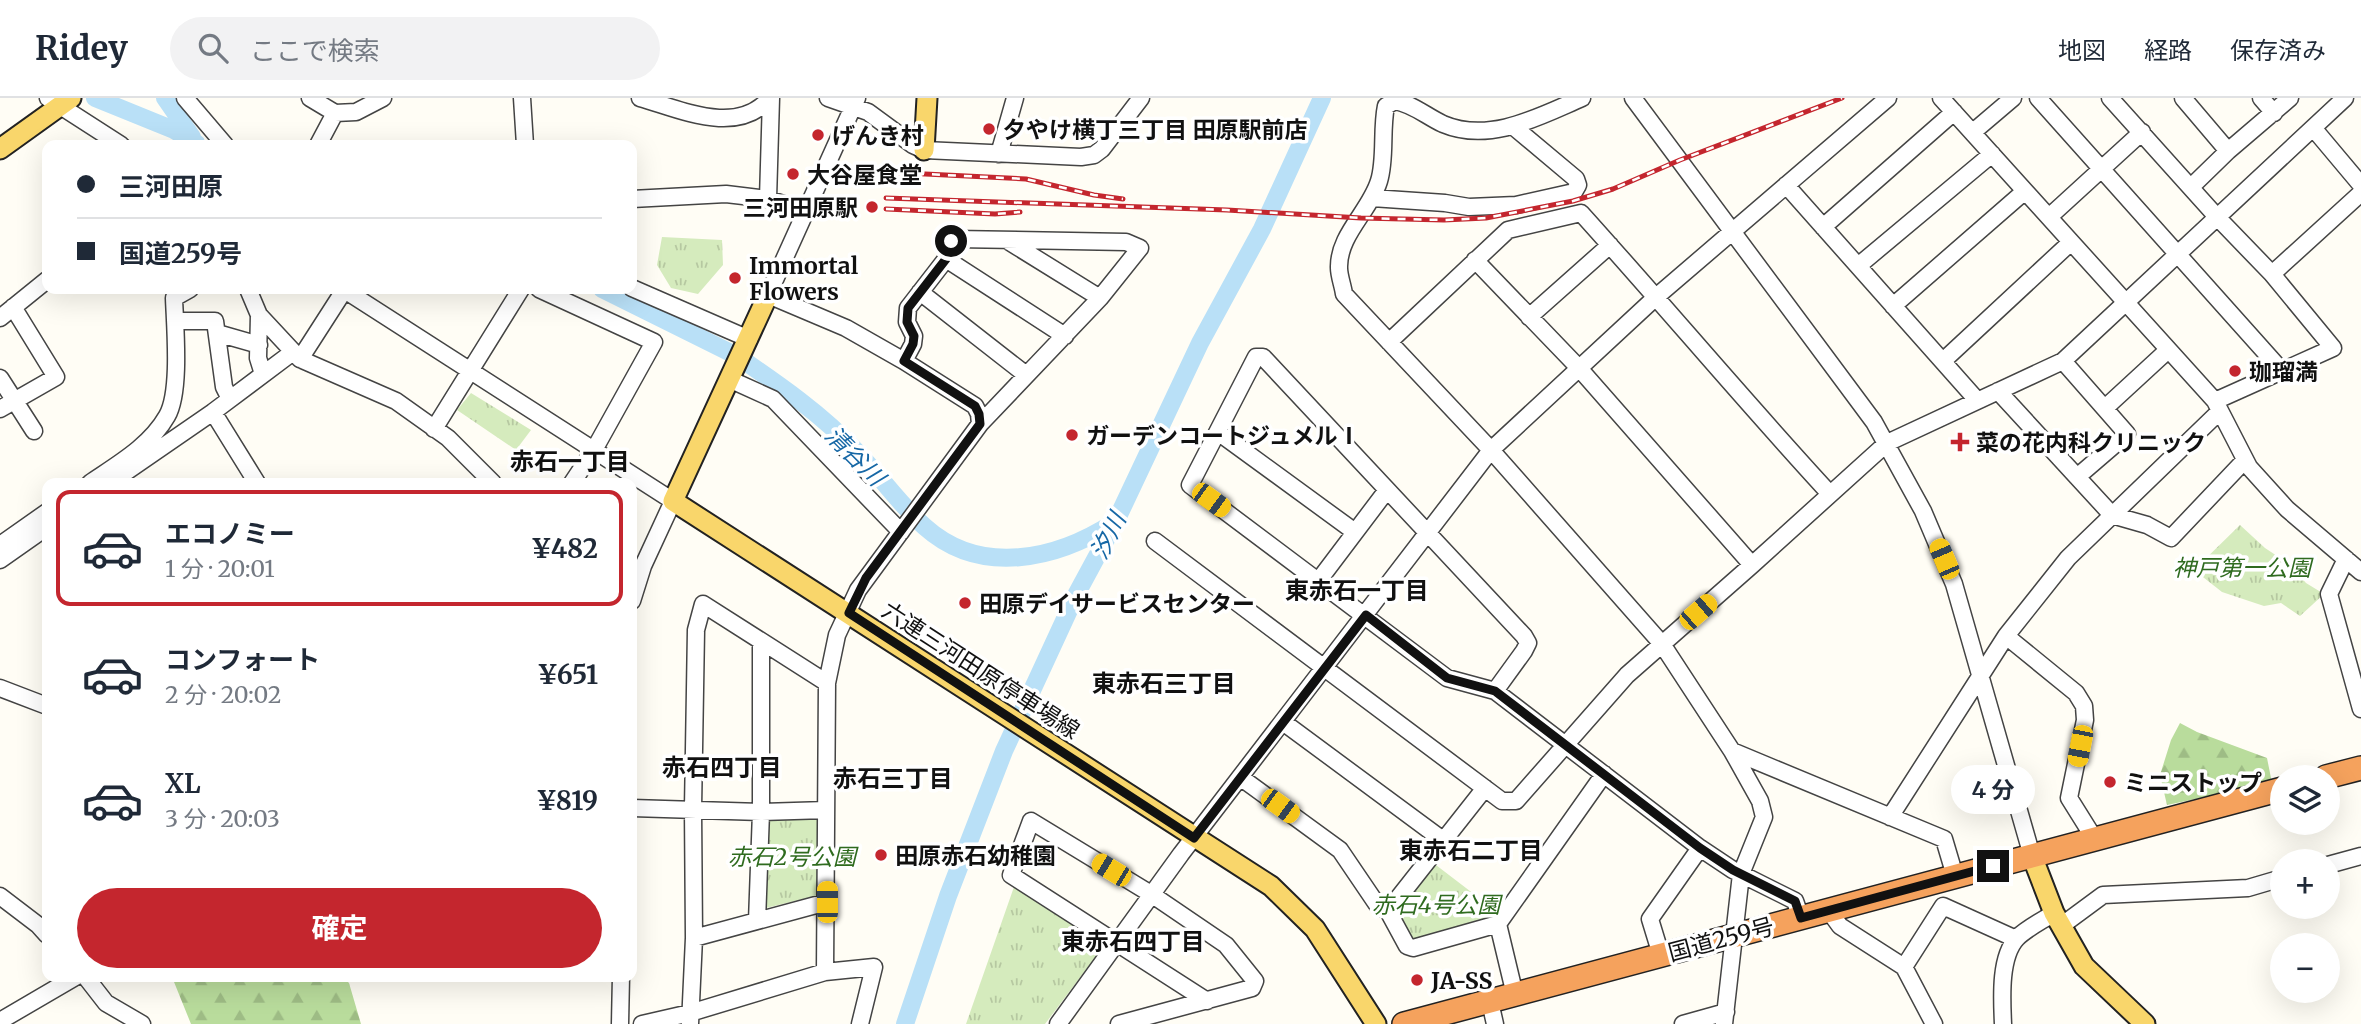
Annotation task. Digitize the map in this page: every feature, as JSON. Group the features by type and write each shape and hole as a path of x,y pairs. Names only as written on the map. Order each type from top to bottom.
{"highway":[{"path":"2340,773 2361,768"},
{"name":"国道259号","path":"1404,1024 1492,1013 1516,995 2270,792"}],"main road":[{"path":"925,150 927,98"},
{"path":"0,149 60,101"},
{"path":"673,501 768,295"},
{"name":"六連三河田原停車場線","path":"673,501 1271,886 1315,929 1376,1024"},
{"path":"2032,856 2057,919 2084,966 2145,1024"}],"street":[{"path":"185,98 221,140"},
{"path":"310,98 335,113 356,112 383,98"},
{"path":"522,98 525,140"},
{"path":"640,98 711,117 733,118 746,115 771,98"},
{"path":"768,199 771,98"},
{"path":"828,98 856,102 912,145 925,150 1081,157 1094,155 1102,149 1137,99"},
{"path":"999,154 1015,98"},
{"path":"1582,98 1514,127 1465,129 1445,125 1406,103 1395,100 1386,106 1380,179 1372,198 1345,240 1339,268 1345,294 1491,450 1662,643 1732,751 1760,801 1764,817 1741,874 1725,1018 1684,1024"},
{"path":"1633,98 1887,443 1923,511 1954,584 2032,856"},
{"path":"1058,1024 1240,777 1491,450 1656,297 1888,98"},
{"path":"1941,98 2217,406 2245,460 2287,509 2361,572"},
{"path":"1973,132 2013,98"},
{"path":"2038,98 2282,371"},
{"path":"1890,817 2006,636 2068,558 2217,406 2282,371 2333,348 2272,274 2217,218 2110,98"},
{"path":"2183,98 2228,151"},
{"path":"2261,98 2274,113"},
{"path":"2191,187 2290,98"},
{"path":"1155,541 1485,788 1502,800 1516,801 1627,675 1887,443 1976,399 2063,362 2177,253 2314,129 2340,100"},
{"path":"60,101 114,140"},
{"path":"856,102 768,295 846,328 904,361 975,406 980,424"},
{"path":"1823,227 1954,112"},
{"path":"321,140 335,113"},
{"path":"1372,198 1469,207 1516,205 1573,192 1578,185 1576,179 1514,127"},
{"path":"2314,129 2361,185"},
{"path":"2049,217 2142,132"},
{"path":"1858,266 1992,154"},
{"path":"1786,185 1976,399"},
{"path":"1893,306 2025,191"},
{"path":"2272,274 2361,193"},
{"path":"637,200 726,194 768,199 805,211"},
{"path":"1390,342 1508,230 1581,213 1743,400 1830,494"},
{"path":"825,972 827,683 837,635 862,584 980,424 1100,298 1140,247 1126,242 955,239 951,241 946,259 908,308 907,322 914,336 904,361"},
{"path":"1006,240 1100,298"},
{"path":"1943,362 2070,243"},
{"path":"1529,317 1610,245"},
{"path":"946,259 1065,336"},
{"path":"1475,260 1578,367 1752,565"},
{"path":"0,318 42,284"},
{"path":"637,290 747,342"},
{"path":"920,292 1025,374"},
{"path":"97,478 139,450 167,416 174,391 174,298 181,294"},
{"path":"250,294 259,315 297,355 383,394 448,438 489,478"},
{"path":"117,478 263,374 297,355 340,294"},
{"path":"352,294 673,501 637,585"},
{"path":"433,429 518,294"},
{"path":"550,294 654,342 594,450 575,478"},
{"path":"0,409 56,377 13,307"},
{"path":"259,315 258,359 263,374"},
{"path":"175,321 215,321 224,387 230,399"},
{"path":"217,333 258,345"},
{"path":"2105,408 2168,350"},
{"path":"1495,691 1524,651 1528,643 1524,636 1263,357 1256,357 1190,485 1447,678 1495,691 1700,848 1741,874 1795,901 1801,918"},
{"path":"2063,362 2127,434 2077,477"},
{"path":"730,377 773,399 901,532"},
{"path":"0,378 34,431"},
{"path":"1998,391 2112,515 2147,526 2171,538 2245,460"},
{"path":"213,412 254,478"},
{"path":"1218,432 1355,532"},
{"path":"1319,580 1387,490"},
{"path":"0,545 42,516"},
{"path":"0,560 42,531"},
{"path":"2346,559 2329,594 2361,709"},
{"path":"690,1019 694,938 692,809 695,630 703,604 827,683"},
{"path":"2006,636 2076,693 2084,705 2085,720 2069,798 2094,838"},
{"path":"757,921 761,812 761,641"},
{"path":"0,688 42,704"},
{"path":"1283,722 1444,841"},
{"path":"1732,751 1944,839 1955,876"},
{"path":"1240,777 1340,849 1378,906 1388,911 1407,946 1413,948 1498,924 1604,774"},
{"path":"1388,911 1485,788"},
{"path":"637,808 761,812 826,810"},
{"path":"1119,1024 1208,1001 1252,988 1255,981 1226,944 1152,894 1031,821 1011,875 1208,1001"},
{"path":"1661,954 1650,919 1700,848"},
{"path":"2340,862 2361,856"},
{"path":"2003,1024 2001,991 2006,963 2016,939 2103,895 2248,888 2270,882"},
{"path":"0,896 42,929"},
{"path":"694,938 827,902"},
{"path":"1904,967 1943,906 2016,939"},
{"path":"1829,911 1840,926 1904,967 1934,1024"},
{"path":"1498,924 1516,995"},
{"path":"642,1024 690,1019 825,972 874,967 860,1024"},
{"path":"0,1021 67,982"},
{"path":"90,982 106,1003 142,1024"},
{"path":"620,1024 621,982"}],"green space":[{"path":"662,237 722,240 723,265 698,294 671,288 657,265"},
{"path":"471,393 531,430 516,450 457,410"},
{"name":"神戸第一公園","path":"2240,525 2265,548 2289,564 2306,583 2324,594 2300,616 2281,603 2264,606 2222,592 2194,570"},
{"path":"2180,723 2267,758 2270,783 2167,805 2160,775 2171,740"},
{"name":"赤石2号公園","path":"765,817 822,817 819,895 762,909"},
{"name":"赤石4号公園","path":"1432,862 1500,914 1493,920 1413,941 1394,910"},
{"path":"1015,884 1106,943 1045,1024 966,1024"},
{"path":"174,982 348,982 361,1024 191,1024"}],"waterway":[{"path":"95,98 174,130 191,140"},
{"name":"清谷川","path":"165,98 192,137"},
{"name":"汐川","path":"905,1024 948,896 1004,751 1076,595 1116,521 1200,343 1262,229 1322,98"},
{"name":"清谷川","path":"612,294 737,356 784,389 844,438 916,518 947,543 970,553 1019,557 1068,546 1113,523"}],"railway":[{"path":"886,198 1227,210 1361,218 1486,218 1573,201 1613,189 1680,160 1842,98"},
{"path":"884,172 1026,179 1123,199"},
{"path":"886,209 995,214 1020,212"}],"place":[{"name":"夕やけ横丁三丁目 田原駅前店","path":"989,129"},
{"name":"げんき村","path":"818,135"},
{"name":"大谷屋食堂","path":"793,174"},
{"name":"三河田原駅","path":"872,207"},
{"name":"Immortal Flowers","path":"735,278"},
{"name":"珈瑠満","path":"2235,371"},
{"name":"ガーデンコートジュメルⅠ","path":"1072,435"},
{"name":"菜の花内科クリニック","path":"1960,442"},
{"name":"田原デイサービスセンター","path":"965,603"},
{"name":"ミニストップ","path":"2110,782"},
{"name":"田原赤石幼稚園","path":"881,855"},
{"name":"JA-SS","path":"1417,980"}],"district":[{"name":"赤石一丁目","path":"570,461"},
{"name":"東赤石一丁目","path":"1357,590"},
{"name":"東赤石三丁目","path":"1164,683"},
{"name":"赤石四丁目","path":"722,767"},
{"name":"赤石三丁目","path":"893,778"},
{"name":"東赤石二丁目","path":"1471,850"},
{"name":"東赤石四丁目","path":"1133,941"}],"route":[{"path":"951,241 946,259 908,308 907,322 914,336 904,361 975,406 980,424 866,578 849,613 1194,838 1366,615 1447,678 1495,691 1700,848 1733,870 1795,901 1801,918 1993,866"}]}
